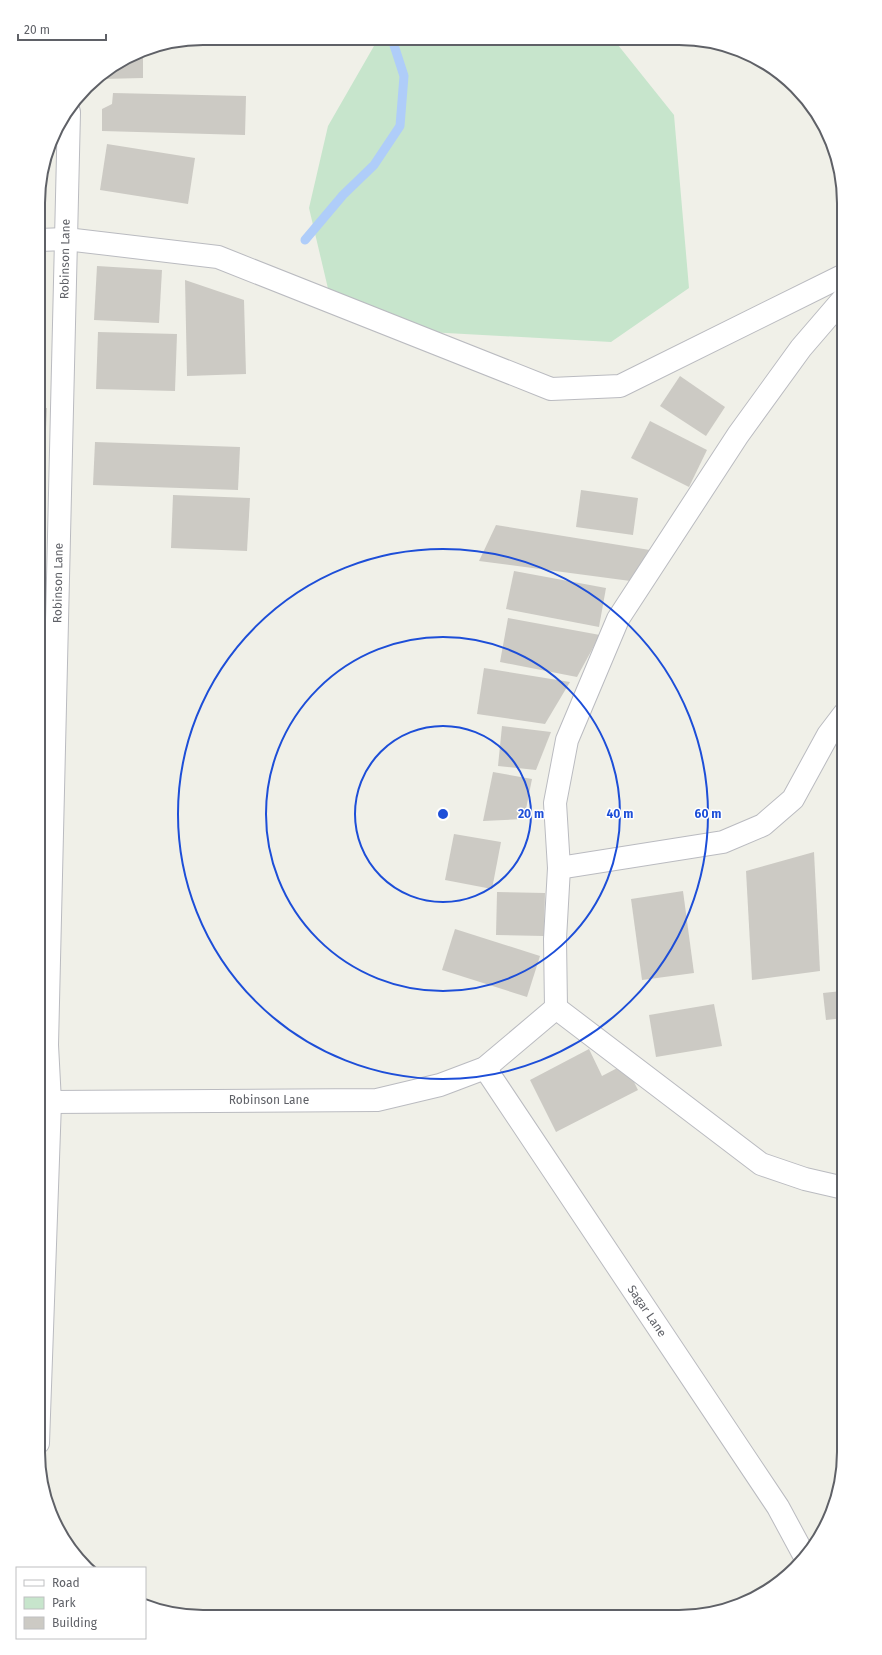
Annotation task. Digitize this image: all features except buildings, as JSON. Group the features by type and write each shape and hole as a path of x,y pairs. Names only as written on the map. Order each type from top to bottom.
{"street":[{"name":"Robinson Lane","path":"45,1084 69,120"},
{"path":"45,240 66,239 218,257 551,389 620,386 837,278"},
{"path":"837,306 801,348 738,435 618,619 567,740 555,803 558,868 555,939 556,1008 761,1164 805,1179 837,1186"},
{"path":"558,868 723,842 763,825 793,799 828,735 837,723"},
{"name":"Robinson Lane","path":"45,1103 377,1100 440,1084 484,1068 556,1008"},
{"name":"Sagar Lane","path":"484,1068 778,1507 802,1551"}],"green space":[{"path":"375,45 618,45 674,115 689,288 611,342 428,332 330,297 309,208 328,126"}],"waterway":[{"path":"305,240 343,195 374,165 400,126 404,76 394,45"}]}
